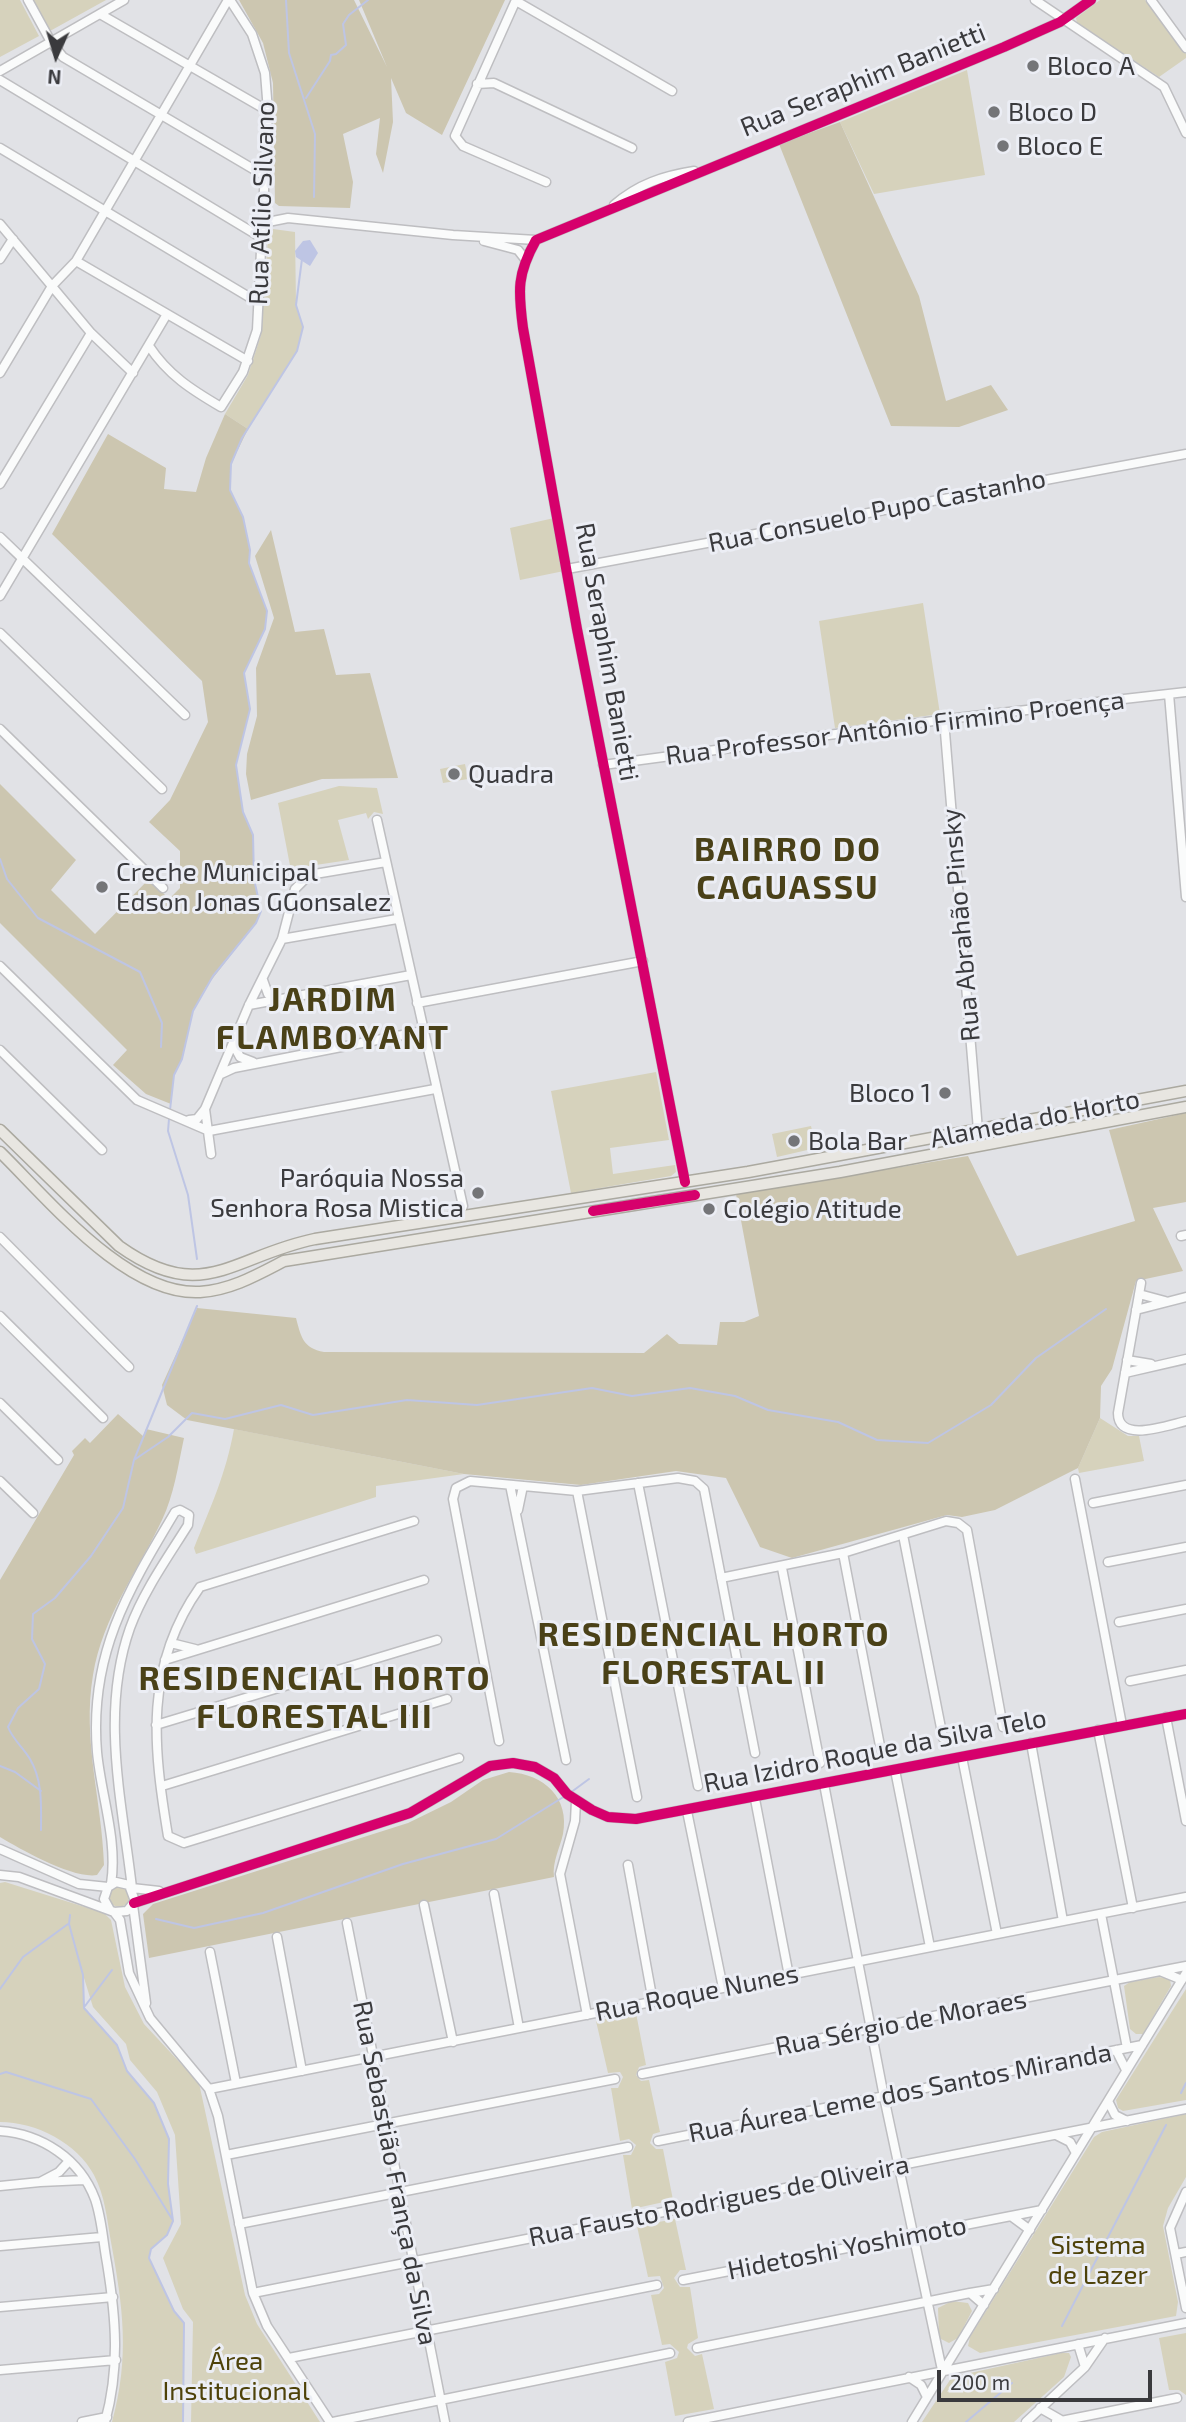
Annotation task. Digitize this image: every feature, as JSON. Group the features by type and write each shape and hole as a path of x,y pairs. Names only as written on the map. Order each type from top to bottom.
{"main road":[{"name":"Alameda do Horto","path":"0,1130 119,1246 151,1267 185,1276 207,1275 233,1269 289,1244 685,1182 1186,1091"},
{"name":"Alameda do Horto","path":"0,1152 108,1255 142,1279 185,1292 235,1286 284,1261 852,1169 1186,1107"},
{"path":"655,1200 679,1195 685,1182"}],"street":[{"path":"28,0 51,42 63,57 265,176"},
{"path":"0,71 124,0"},
{"path":"0,373 52,286 76,261 229,0"},
{"name":"Rua Atílio Silvano","path":"149,346 162,366 187,387 221,407 248,361 257,330 268,111 265,73 252,34 229,0"},
{"path":"1035,0 1164,87 1186,133"},
{"name":"Rua Seraphim Banietti","path":"685,1182 603,765 519,298 519,280 525,259 536,240 612,207 638,199 679,177 707,169 1064,19 1091,0"},
{"path":"1151,0 1186,48"},
{"path":"545,182 457,141 456,128 516,1 672,91"},
{"path":"100,14 268,111"},
{"path":"484,69 494,83 632,149"},
{"path":"0,80 262,238"},
{"path":"477,84 494,83"},
{"path":"0,148 259,303"},
{"name":"Rua Seraphim Banietti","path":"612,207 631,191 668,174 679,177"},
{"path":"631,191 631,199 638,199"},
{"path":"263,223 301,219 453,235 536,240"},
{"path":"0,224 92,333 133,373"},
{"path":"453,235 518,250 525,259"},
{"path":"0,259 13,239"},
{"path":"512,239 531,249"},
{"path":"76,261 248,361"},
{"path":"0,596 167,314"},
{"path":"0,484 92,333"},
{"name":"Rua Consuelo Pupo Castanho","path":"567,569 1186,454"},
{"path":"0,537 185,715"},
{"path":"0,633 162,789"},
{"name":"Rua Professor Antônio Firmino Proença","path":"603,765 944,720 1186,692"},
{"path":"1169,694 1186,898"},
{"name":"Rua Abrahão Pinsky","path":"944,720 978,1130"},
{"path":"0,729 163,888"},
{"path":"377,820 463,1206 458,1217"},
{"path":"181,1119 197,1119 205,1109 282,939 299,883 309,875 386,862"},
{"path":"289,916 297,932 312,934"},
{"path":"282,939 397,919"},
{"path":"417,1003 643,961"},
{"path":"0,966 137,1100 209,1131 435,1088"},
{"path":"250,1005 411,975"},
{"path":"263,978 268,994 280,999"},
{"path":"220,1074 230,1069 263,1062 423,1031"},
{"path":"233,1045 240,1057 263,1062"},
{"path":"0,1050 102,1150"},
{"path":"205,1109 211,1154"},
{"path":"0,1237 129,1367"},
{"path":"1141,1283 1118,1418 1125,1428 1137,1431 1186,1421"},
{"path":"1139,1294 1165,1301"},
{"path":"1136,1310 1186,1297"},
{"path":"0,1316 103,1418"},
{"path":"1125,1373 1186,1359"},
{"path":"1127,1360 1154,1365"},
{"path":"0,1403 58,1460"},
{"path":"499,1741 453,1499 456,1488 464,1482 577,1491 678,1478 700,1484 705,1494 755,1753"},
{"path":"1075,1479 1122,1726"},
{"path":"0,1482 33,1513"},
{"path":"638,1483 698,1786"},
{"path":"510,1485 566,1760"},
{"path":"1093,1503 1186,1485"},
{"path":"517,1513 523,1486"},
{"path":"577,1491 637,1797"},
{"path":"113,1884 113,1864 97,1752 97,1692 101,1669 108,1640 131,1587 174,1512 180,1510 189,1515 188,1525 141,1604 123,1655 115,1688 115,1747 133,1904 145,1973 147,2009"},
{"path":"414,1521 200,1587 171,1643 158,1687 155,1749 169,1836 176,1842 184,1843 459,1758"},
{"path":"721,1578 782,1568 843,1553 946,1521 958,1523 967,1530 1003,1727"},
{"path":"903,1535 943,1738"},
{"path":"1108,1562 1186,1546"},
{"path":"843,1553 881,1751"},
{"path":"782,1568 820,1763"},
{"path":"165,1660 424,1580"},
{"path":"1119,1622 1186,1609"},
{"path":"156,1725 437,1640"},
{"path":"171,1643 202,1650"},
{"path":"1130,1681 1186,1670"},
{"path":"162,1786 447,1699"},
{"name":"Rua Izidro Roque da Silva Telo","path":"174,1888 410,1813 490,1766 513,1763 535,1768 554,1778 576,1801 608,1817 636,1819 755,1799 1186,1714"},
{"path":"1166,1717 1186,1821"},
{"path":"1098,1730 1133,1908"},
{"path":"1031,1743 1063,1921"},
{"path":"962,1757 998,1934"},
{"path":"895,1770 930,1947"},
{"path":"824,1784 884,2097 942,2370"},
{"path":"755,1799 789,1976"},
{"path":"576,1801 575,1821 560,1874 587,2015"},
{"path":"687,1811 723,1988"},
{"path":"0,1849 79,1884 113,1884 148,1891 174,1888"},
{"path":"628,1865 653,2002"},
{"path":"130,1870 113,1884 104,1899 120,1920 129,1973 159,2033 209,2089 226,2155 253,2293 267,2326 332,2422 670,2353"},
{"path":"0,1875 19,1877 112,1911 127,1911 133,1904 174,1888"},
{"path":"494,1894 519,2028"},
{"name":"Rua Roque Nunes","path":"209,2089 1186,1897"},
{"path":"424,1905 453,2042"},
{"path":"1101,1914 1127,2048"},
{"name":"Rua Sebastião França da Silva","path":"347,1923 425,2332 445,2422"},
{"path":"277,1937 302,2071"},
{"path":"210,1952 236,2083"},
{"name":"Rua Sérgio de Moraes","path":"642,2074 1186,1966"},
{"path":"912,2422 1184,1976 1160,1971"},
{"name":"Rua Áurea Leme dos Santos Miranda","path":"658,2141 1142,2045"},
{"path":"1116,2050 1126,2070"},
{"path":"226,2155 615,2080"},
{"path":"1108,2101 1115,2115 1127,2121"},
{"name":"Rua Fausto Rodrigues de Oliveira","path":"253,2293 1186,2109"},
{"path":"0,2131 39,2140 69,2161 96,2201 113,2297 116,2360 106,2420 82,2422"},
{"path":"1056,2135 1070,2142 1076,2153"},
{"path":"239,2224 628,2147"},
{"path":"40,2182 59,2172 69,2161"},
{"path":"0,2186 84,2180"},
{"path":"1186,2192 1170,2223 1186,2308"},
{"name":"Hidetoshi Yoshimoto","path":"683,2280 1042,2210"},
{"path":"1011,2216 1030,2230"},
{"path":"0,2246 102,2237"},
{"path":"1176,2254 1186,2252"},
{"path":"289,2358 657,2285"},
{"path":"697,2348 994,2288"},
{"path":"970,2293 984,2305"},
{"path":"0,2307 113,2297"},
{"path":"688,2422 1186,2323"},
{"path":"1026,2422 1038,2415 1085,2367 1105,2338"},
{"path":"1079,2344 1085,2367"},
{"path":"956,2348 964,2357 977,2363"},
{"path":"0,2370 116,2360"},
{"path":"909,2377 921,2385 927,2397"},
{"path":"1038,2415 1060,2421 1177,2398"}],"green space":[{"path":"0,0 20,0 39,36 0,57"},
{"path":"33,0 106,0 50,31"},
{"path":"1100,0 1145,0 1186,54 1186,58 1159,77 1077,23 1076,18"},
{"path":"967,70 985,175 874,194 840,122"},
{"path":"273,229 295,232 296,305 303,327 297,351 248,429 225,414 248,375 261,335 268,237"},
{"path":"554,518 564,571 520,580 510,528"},
{"path":"923,603 940,714 835,728 819,621"},
{"name":"Quadra","path":"465,764 468,779 443,783 440,769"},
{"path":"339,786 377,788 383,814 374,812 368,819 366,813 338,820 349,860 309,866 292,876 278,803"},
{"path":"656,1072 669,1140 610,1148 613,1174 675,1165 676,1172 671,1176 571,1193 551,1091"},
{"name":"Bola Bar","path":"811,1126 816,1148 777,1157 772,1134"},
{"path":"1100,1418 1128,1436 1139,1436 1144,1461 1079,1473 1078,1468"},
{"path":"234,1429 464,1474 376,1486 376,1497 196,1554 194,1548 222,1475"},
{"name":"Área Institucional","path":"5,1882 104,1913 111,1920 125,1987 144,2024 199,2083 245,2295 257,2324 320,2422 191,2422 193,2322 183,2309 163,2258 181,2224 175,2135 157,2092 130,2060 126,2044 93,2007 84,1978 84,2007 117,2045 127,2071 154,2103 169,2139 168,2184 173,2221 167,2235 151,2249 149,2258 174,2311 184,2323 183,2422 112,2422 121,2376 123,2332 115,2266 101,2191 87,2164 66,2144 41,2130 0,2122 0,1883"},
{"path":"119,1887 126,1890 129,1897 126,1904 119,1907 112,1904 109,1897 112,1890"},
{"path":"1159,1977 1170,1979 1171,1986 1143,2034 1136,2034 1130,2029 1124,1986 1130,1982"},
{"path":"1186,1989 1186,2100 1123,2111 1118,2108 1116,2100"},
{"path":"636,2013 646,2065 639,2067 636,2075 641,2081 649,2080 660,2132 653,2134 650,2143 656,2149 663,2149 673,2200 632,2209 623,2155 631,2155 636,2145 629,2139 620,2141 611,2088 618,2088 623,2077 620,2072 608,2073 596,2021"},
{"name":"Sistema de Lazer","path":"1186,2114 1186,2177 1168,2208 1163,2226 1178,2302 1176,2316 980,2353 968,2346 970,2337 1094,2137 1102,2132"},
{"path":"675,2219 686,2270 680,2270 674,2278 680,2287 690,2287 698,2338 688,2344 687,2348 695,2356 702,2354 714,2409 675,2416 665,2362 677,2358 679,2352 670,2344 662,2345 651,2295 659,2294 664,2288 660,2276 648,2277 637,2226"},
{"name":"Sistema de Lazer","path":"952,2301 968,2303 972,2311 958,2338 949,2343 939,2338 938,2308"},
{"name":"Sistema de Lazer","path":"1186,2333 1186,2395 1179,2390 1169,2390 1159,2338"},
{"name":"Sistema de Lazer","path":"1069,2353 1071,2357 1064,2377 1014,2422 922,2422 952,2377"}],"shaded area":[{"path":"239,0 354,0 387,67 359,0 505,0 442,135 406,113 391,78 393,122 383,173 376,154 380,118 343,134 353,182 350,208 279,206 275,203 273,83 263,43"},
{"path":"840,122 919,296 946,401 991,385 1008,410 959,427 891,426 779,144"},
{"path":"225,414 248,429 231,464 230,490 243,517 250,550 249,563 267,611 265,629 244,673 250,709 236,765 243,812 253,835 254,879 261,911 256,923 206,987 193,1011 182,1059 174,1075 171,1104 146,1094 113,1065 127,1050 0,923 0,784 76,860 51,890 95,934 149,879 169,899 180,888 180,851 149,822 170,800 208,722 202,681 52,534 108,434 166,468 164,489 196,492 206,458"},
{"path":"271,530 295,632 324,629 336,675 370,673 398,778 322,779 251,800 246,774 247,754 257,716 256,668 274,618 255,556"},
{"path":"1186,1113 1186,1202 1153,1208 1183,1271 1136,1281 1112,1369 1101,1386 1100,1418 1078,1468 995,1510 962,1517 947,1515 792,1558 760,1547 726,1478 676,1471 581,1485 464,1474 187,1420 167,1405 162,1385 197,1308 296,1318 304,1341 311,1348 324,1352 644,1353 667,1334 679,1344 717,1345 720,1322 744,1322 759,1316 736,1194 968,1156 1017,1256 1135,1221 1109,1130"},
{"path":"118,1414 143,1436 146,1429 184,1438 166,1510 104,1633 93,1675 90,1699 91,1747 104,1865 97,1875 87,1875 48,1862 0,1837 0,1580 74,1455 72,1451 85,1438 90,1443"},
{"path":"509,1772 533,1777 552,1790 558,1799 564,1821 554,1877 149,1958 143,1914 153,1904 408,1823 451,1802 483,1780"}],"water":[{"path":"310,240 318,253 310,266 296,257 295,251 303,241"}],"waterway":[{"path":"286,0 289,53 315,134 314,197"},
{"path":"306,98 330,61 331,55 346,45 343,24 349,15 368,0"},
{"path":"170,1110 174,1075 182,1059 193,1011 213,976 256,923 261,911 254,879 253,835 243,812 236,765 250,709 244,673 265,629 267,611 249,563 250,550 243,517 230,490 231,464 242,438 297,351 303,327 296,305 302,259"},
{"path":"0,859 7,879 38,918 140,972 162,1023 161,1047"},
{"path":"169,1119 168,1131 188,1195 197,1259"},
{"path":"41,1830 37,1776 30,1759 8,1727 18,1708 39,1689 45,1664 32,1639 33,1614 55,1598 91,1556 123,1508 134,1460 197,1306"},
{"path":"134,1460 168,1437 192,1413 225,1419 281,1405 313,1415 407,1400 477,1405 592,1388 632,1396 690,1388 735,1396 768,1410 838,1422 877,1440 928,1443 991,1405 1036,1358 1106,1309"},
{"path":"0,1766 15,1772 41,1791"},
{"path":"570,1793 589,1779"},
{"path":"156,1919 194,1928 263,1913 403,1864 496,1839 565,1796"},
{"path":"70,1915 69,1924 83,1975 84,2008 117,2045 127,2071 154,2103 169,2139 168,2184 173,2221 167,2235 151,2249 149,2258 174,2311 184,2323 183,2422"},
{"path":"0,1989 23,1957 68,1924"},
{"path":"85,2006 112,1970"},
{"path":"0,2074 6,2072 91,2099 135,2159 172,2219"},
{"path":"1181,2093 1186,2083"},
{"path":"1062,2326 1166,2125"},
{"path":"966,2422 1012,2383"}],"cycle path":[{"path":"685,1182 577,629 523,328 520,282 525,263 536,240 1004,47 1060,22 1091,0"},
{"path":"593,1211 695,1195"},
{"path":"134,1903 410,1813 490,1766 513,1763 535,1767 554,1778 567,1794 592,1810 608,1817 636,1819 1186,1714"}],"place":[{"name":"Bloco A","path":"1033,66"},
{"name":"Bloco D","path":"994,112"},
{"name":"Bloco E","path":"1003,146"},
{"name":"Quadra","path":"454,774"},
{"name":"Creche Municipal Edson Jonas GGonsalez","path":"102,887"},
{"name":"Bloco 1","path":"945,1093"},
{"name":"Bola Bar","path":"794,1141"},
{"name":"Paróquia Nossa Senhora Rosa Mistica","path":"478,1193"},
{"name":"Colégio Atitude","path":"709,1209"}],"district":[{"name":"BAIRRO DO CAGUASSU","path":"788,869"},
{"name":"JARDIM FLAMBOYANT","path":"333,1019"},
{"name":"RESIDENCIAL HORTO FLORESTAL II","path":"714,1654"},
{"name":"RESIDENCIAL HORTO FLORESTAL III","path":"315,1698"}]}
